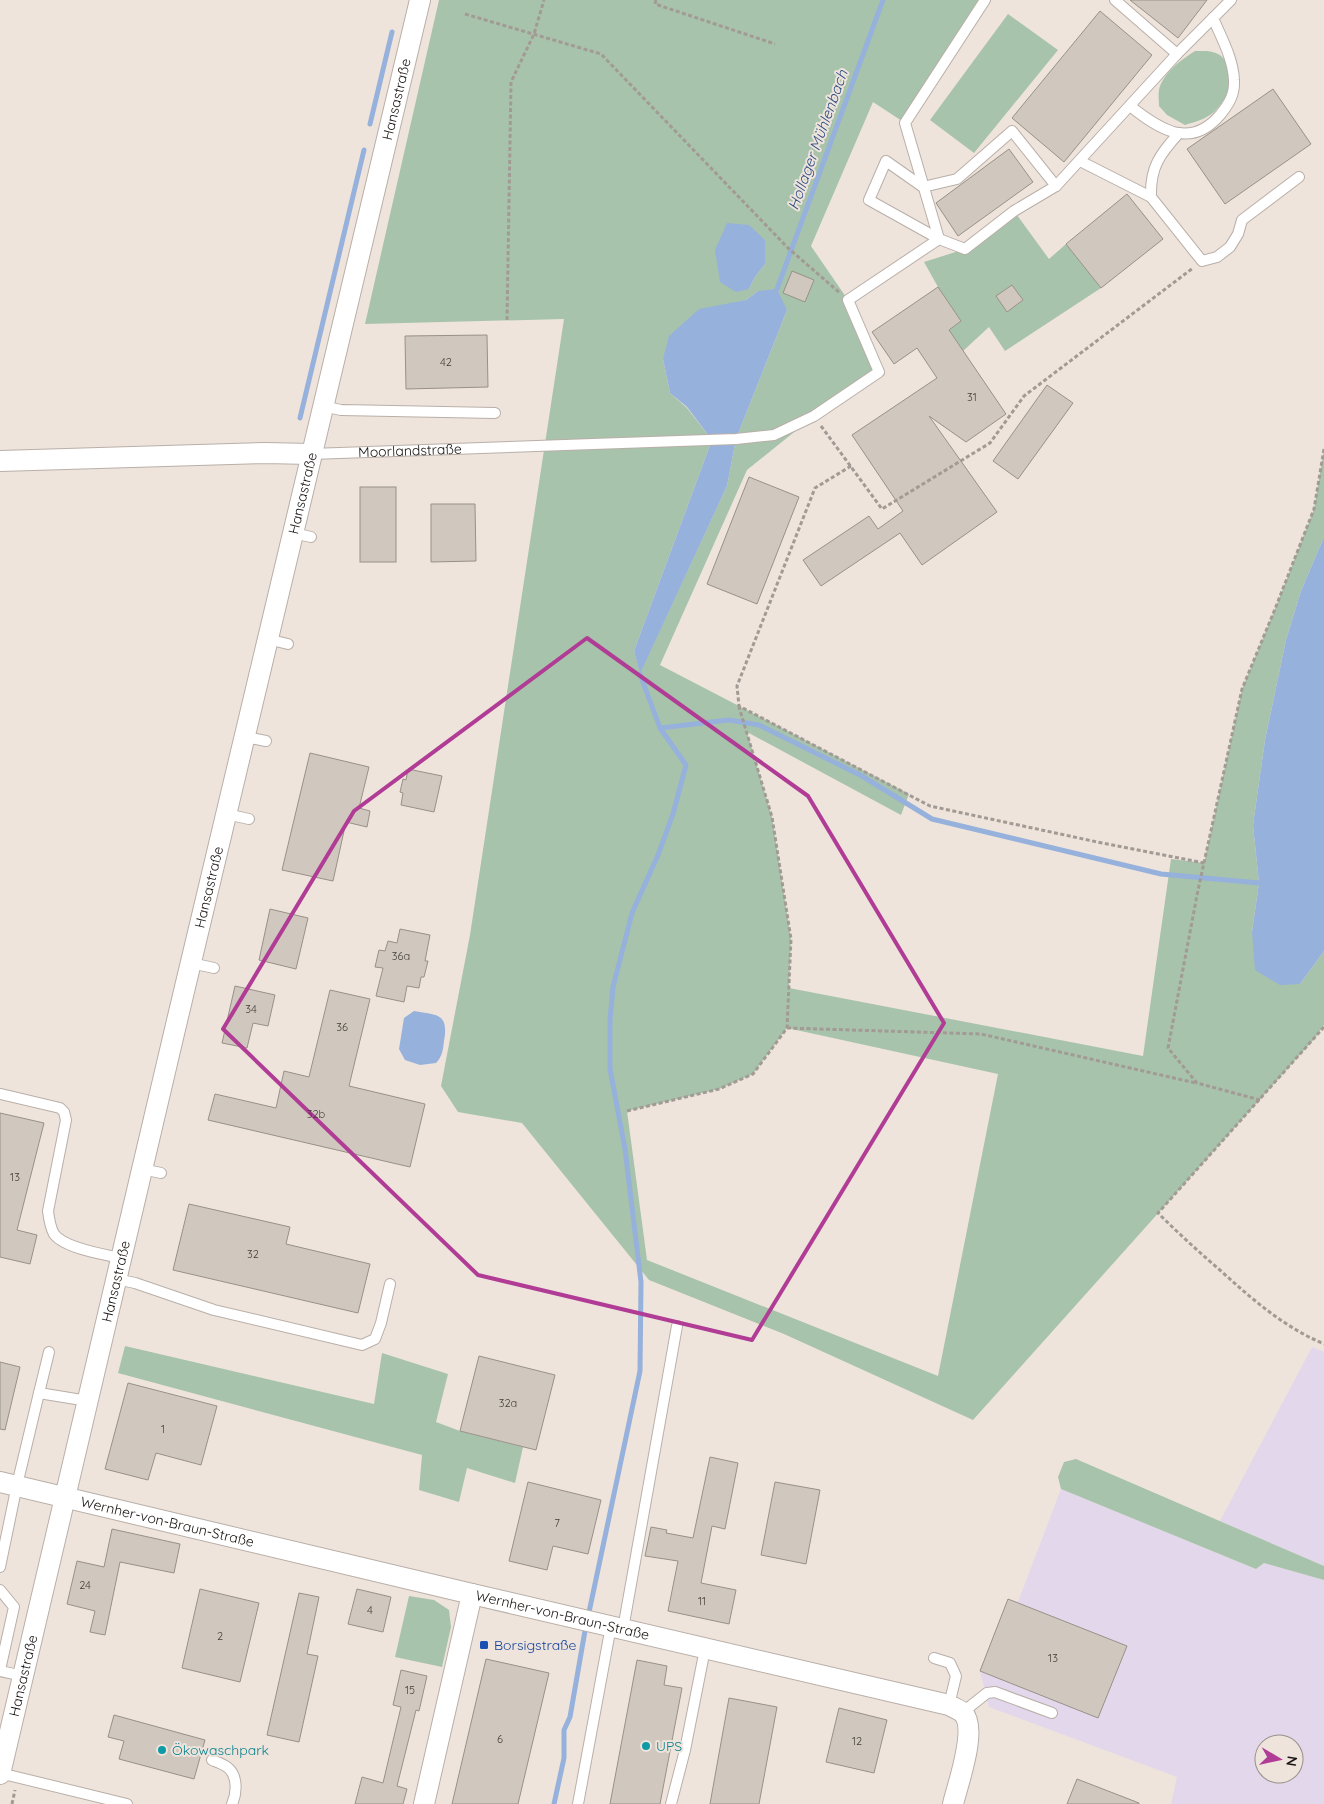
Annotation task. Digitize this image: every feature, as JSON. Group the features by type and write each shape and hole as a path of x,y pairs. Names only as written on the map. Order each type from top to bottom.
{"street":[{"name":"Hansastraße","path":"0,1773 121,1258 152,1171 191,963 268,639 302,535 311,454 420,0"},
{"name":"Moorlandstraße","path":"0,461 265,453 311,454"},
{"name":"Wernher-von-Braun-Straße","path":"8,1483 956,1709"},
{"path":"424,1804 472,1594"},
{"path":"949,1804 975,1738 970,1724 956,1709"}],"lane":[{"path":"938,239 905,123 985,0"},
{"path":"1115,0 1177,54"},
{"path":"1056,186 1012,131 957,179 923,187 886,161 869,200 938,239 965,249 1014,211 1056,186 1177,54 1231,0"},
{"path":"1130,106 1152,124 1164,130 1179,133 1194,134 1207,127 1218,117 1232,97 1235,81 1233,69 1213,18"},
{"path":"1151,197 1150,183 1158,158 1179,133"},
{"path":"1080,161 1151,197 1202,261 1217,257 1230,247 1238,234 1242,220 1299,177"},
{"path":"848,300 938,239"},
{"name":"Moorlandstraße","path":"311,454 736,439 774,435 814,416 879,372 848,300"},
{"path":"322,406 341,410 365,411 495,413"},
{"path":"268,639 288,644"},
{"path":"245,737 266,741"},
{"path":"226,814 249,819"},
{"path":"191,963 214,968"},
{"path":"1,1094 60,1108 64,1112 66,1120 48,1211 54,1234 63,1242 121,1258"},
{"path":"116,1279 135,1283 214,1310 362,1345 375,1339 381,1323 390,1284"},
{"path":"578,1804 611,1626 677,1326"},
{"path":"0,1567 8,1483 39,1393 49,1352"},
{"path":"39,1393 88,1401"},
{"path":"0,1590 14,1607 0,1670 24,1676"},
{"path":"671,1804 686,1750 705,1649"},
{"path":"934,1658 950,1663 956,1676 956,1709 987,1693 995,1692 1052,1713"},
{"path":"212,1760 228,1768 234,1778 237,1794 232,1804"},
{"path":"0,1773 127,1804"}],"path":[{"path":"506,320 511,82 534,34 544,0"},
{"path":"656,0 655,4 776,44"},
{"path":"465,14 601,54 788,248 848,300"},
{"path":"814,416 882,509 990,442 1024,396 1202,261"},
{"path":"1196,1083 1168,1048 1198,890 1242,689 1314,508 1324,450"},
{"path":"627,1111 719,1089 753,1074 787,1028 791,939 772,817 740,710 738,686 815,488 851,466"},
{"path":"739,706 930,806 1204,863"},
{"path":"1324,1027 1158,1213 1229,1278 1279,1320 1304,1336 1324,1344"},
{"path":"787,1028 982,1034 1196,1083 1260,1100"}],"highlighted area":[{"path":"587,638 808,796 944,1023 752,1340 478,1275 223,1029 354,811"}],"shaded area":[{"path":"1312,1347 1324,1352 1324,1566 1220,1521"},
{"path":"1061,1489 1256,1569 1264,1563 1324,1580 1324,1804 1171,1804 1177,1777 989,1707 980,1671 1008,1599 1018,1602"}],"green space":[{"path":"439,0 985,0 905,123 873,102 811,246 848,300 879,372 814,416 747,470 660,665 909,794 901,815 747,732 772,817 791,939 789,988 1143,1056 1171,859 1204,863 1242,689 1314,509 1324,449 1324,537 1301,591 1286,640 1265,740 1253,825 1259,883 1252,932 1300,984 1324,951 1324,1025 1315,1038 973,1420 784,1334 649,1280 522,1123 458,1112 441,1086 470,935 564,319 365,324","holes":["765,264 749,289 720,282","758,291 787,310 736,439 727,486 640,673 634,651 712,440 687,408 670,393 663,359 728,305 746,300","787,1028 998,1074 938,1376 647,1260 627,1111 719,1089 753,1074"]},
{"path":"1008,14 1058,50 974,153 930,120"},
{"path":"1195,51 1212,52 1222,57 1228,67 1230,82 1225,98 1214,112 1185,125 1167,115 1159,106 1159,92 1161,84 1168,73"},
{"path":"1014,211 1049,259 1066,244 1101,288 1005,351 989,327 963,351 949,330 961,321 924,262 965,249"},
{"path":"125,1346 374,1404 382,1353 448,1374 436,1422 460,1431 523,1447 515,1483 467,1468 459,1502 419,1490 422,1455 118,1373"},
{"path":"1076,1459 1324,1566 1324,1580 1264,1563 1256,1569 1061,1489 1058,1477 1064,1462"},
{"path":"409,1596 434,1600 449,1610 451,1627 442,1667 395,1657"}],"water":[{"path":"727,223 749,225 765,240 765,264 749,289 736,292 720,282 715,250"},
{"path":"777,289 787,310 736,439 727,486 640,674 634,651 712,440 687,407 670,393 663,359 669,336 699,309 746,300 758,291"},
{"path":"1324,537 1324,951 1300,984 1280,985 1255,970 1252,932 1259,883 1253,825 1265,740 1286,640 1301,591"},
{"path":"414,1011 435,1015 443,1020 445,1032 443,1047 441,1056 436,1063 420,1065 405,1060 399,1049 404,1018"}],"building":[{"path":"1130,0 1207,0 1178,38"},
{"path":"1100,11 1152,55 1064,162 1012,118"},
{"path":"1273,89 1311,144 1225,204 1187,149"},
{"path":"1009,149 1033,182 958,236 936,203"},
{"path":"1127,194 1163,239 1101,288 1066,244"},
{"path":"792,271 814,280 805,302 783,293"},
{"path":"1012,285 1023,300 1007,312 996,296"},
{"path":"938,287 961,321 949,330 1006,414 966,442 929,416 997,512 922,565 900,533 821,586 803,560 869,516 878,529 903,511 852,435 937,378 917,348 894,364 872,332"},
{"path":"487,335 488,387 406,389 405,336"},
{"path":"1047,385 1073,403 1018,479 993,461"},
{"path":"749,477 799,497 757,604 707,584"},
{"path":"360,487 396,487 396,562 360,562"},
{"path":"431,504 475,504 476,561 431,562"},
{"path":"310,753 369,767 359,808 370,811 367,827 346,822 333,881 282,870"},
{"path":"408,769 442,776 434,812 401,805 403,793 400,792 403,779 406,780"},
{"path":"270,909 308,918 296,969 259,960"},
{"path":"400,929 430,935 425,961 428,961 424,977 421,977 419,988 407,986 404,1002 376,996 383,968 375,967 379,950 385,951 388,941 397,943"},
{"path":"235,986 275,995 268,1026 253,1023 247,1048 222,1043"},
{"path":"330,990 370,999 349,1086 425,1104 410,1167 208,1120 215,1094 276,1108 284,1071 309,1077"},
{"path":"0,1113 44,1123 17,1230 37,1235 30,1264 0,1257"},
{"path":"189,1204 290,1227 286,1244 370,1264 358,1313 173,1270"},
{"path":"479,1356 555,1375 536,1450 460,1431"},
{"path":"0,1362 20,1367 5,1430 0,1429"},
{"path":"128,1383 217,1406 201,1465 156,1453 148,1480 105,1469"},
{"path":"710,1457 738,1463 725,1529 712,1526 701,1583 736,1590 729,1624 668,1611 678,1561 645,1556 651,1527 667,1530 666,1533 693,1538"},
{"path":"528,1482 601,1500 588,1554 553,1546 547,1570 509,1561"},
{"path":"775,1482 820,1490 806,1564 761,1555"},
{"path":"112,1529 180,1544 174,1573 120,1562 105,1635 90,1632 95,1611 67,1604 77,1561 104,1567"},
{"path":"200,1589 259,1603 240,1682 182,1668"},
{"path":"357,1589 391,1597 383,1632 348,1624"},
{"path":"299,1593 319,1597 307,1654 318,1656 299,1742 267,1735"},
{"path":"1008,1599 1127,1646 1098,1718 980,1671"},
{"path":"486,1659 549,1673 518,1804 452,1804"},
{"name":"UPS","path":"637,1660 667,1666 664,1685 682,1688 660,1804 610,1804"},
{"path":"401,1670 427,1676 419,1711 416,1710 397,1786 407,1789 403,1804 355,1804 362,1777 383,1783 401,1707 393,1705"},
{"path":"729,1698 777,1707 759,1804 710,1804"},
{"path":"839,1708 887,1720 874,1773 826,1762"},
{"name":"Ökowaschpark","path":"114,1715 205,1740 194,1779 119,1759 124,1741 108,1737"},
{"path":"1077,1779 1139,1803 1139,1804 1067,1804"}],"waterway":[{"name":"Hollager Mühlenbach","path":"777,289 883,0"},
{"path":"370,124 392,32"},
{"path":"300,418 364,150"},
{"path":"588,1617 640,1371 641,1282 625,1149 610,1069 610,1020 613,987 632,913 658,855 673,814 686,765 660,728 640,674"},
{"path":"660,728 729,720 759,725 862,776 932,819 1161,874 1259,883"},
{"path":"554,1804 564,1758 564,1730 570,1717 586,1625"}],"place":[{"name":"Borsigstraße","path":"484,1645"},
{"name":"UPS","path":"646,1746"},
{"name":"Ökowaschpark","path":"162,1750"}]}
